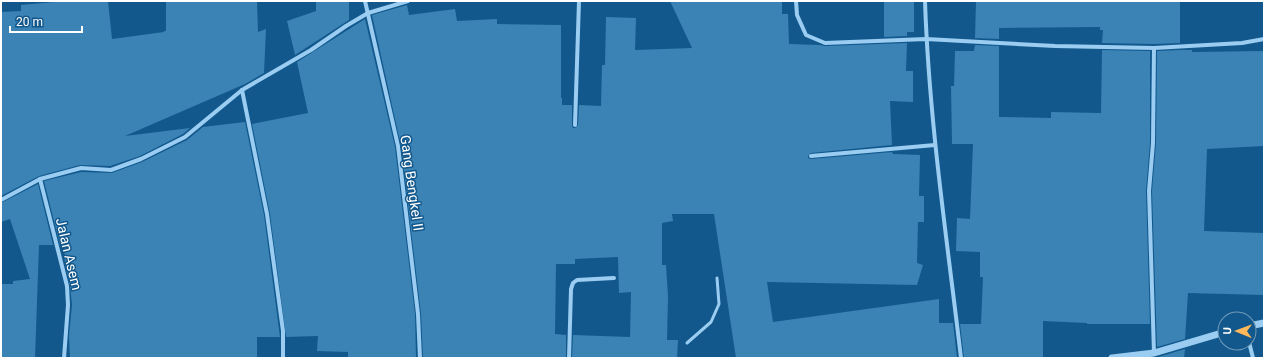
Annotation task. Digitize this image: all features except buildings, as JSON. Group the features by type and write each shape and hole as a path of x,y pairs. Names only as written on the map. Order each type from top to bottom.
{"street":[{"name":"Gang Bengkel II","path":"366,1 398,146 418,314 420,358"},
{"path":"1,200 40,180 81,168 111,170 141,159 185,137 242,90 311,50 346,26 368,13 408,1"},
{"path":"575,125 579,1"},
{"path":"796,1 797,15 806,35 824,43 926,39 1055,46 1154,48 1242,43 1264,39"},
{"path":"925,1 926,39 935,144 961,358"},
{"path":"1154,48 1153,143 1149,191 1154,353"},
{"path":"242,90 268,214 283,331 282,358"},
{"path":"810,156 935,144"},
{"name":"Jalan Asem","path":"40,180 67,286 68,305 64,358"},
{"path":"569,358 571,289 573,283 577,280 614,278"},
{"path":"1112,358 1154,353 1217,334"}],"lane":[{"path":"687,343 711,322 718,304 717,278"}]}
